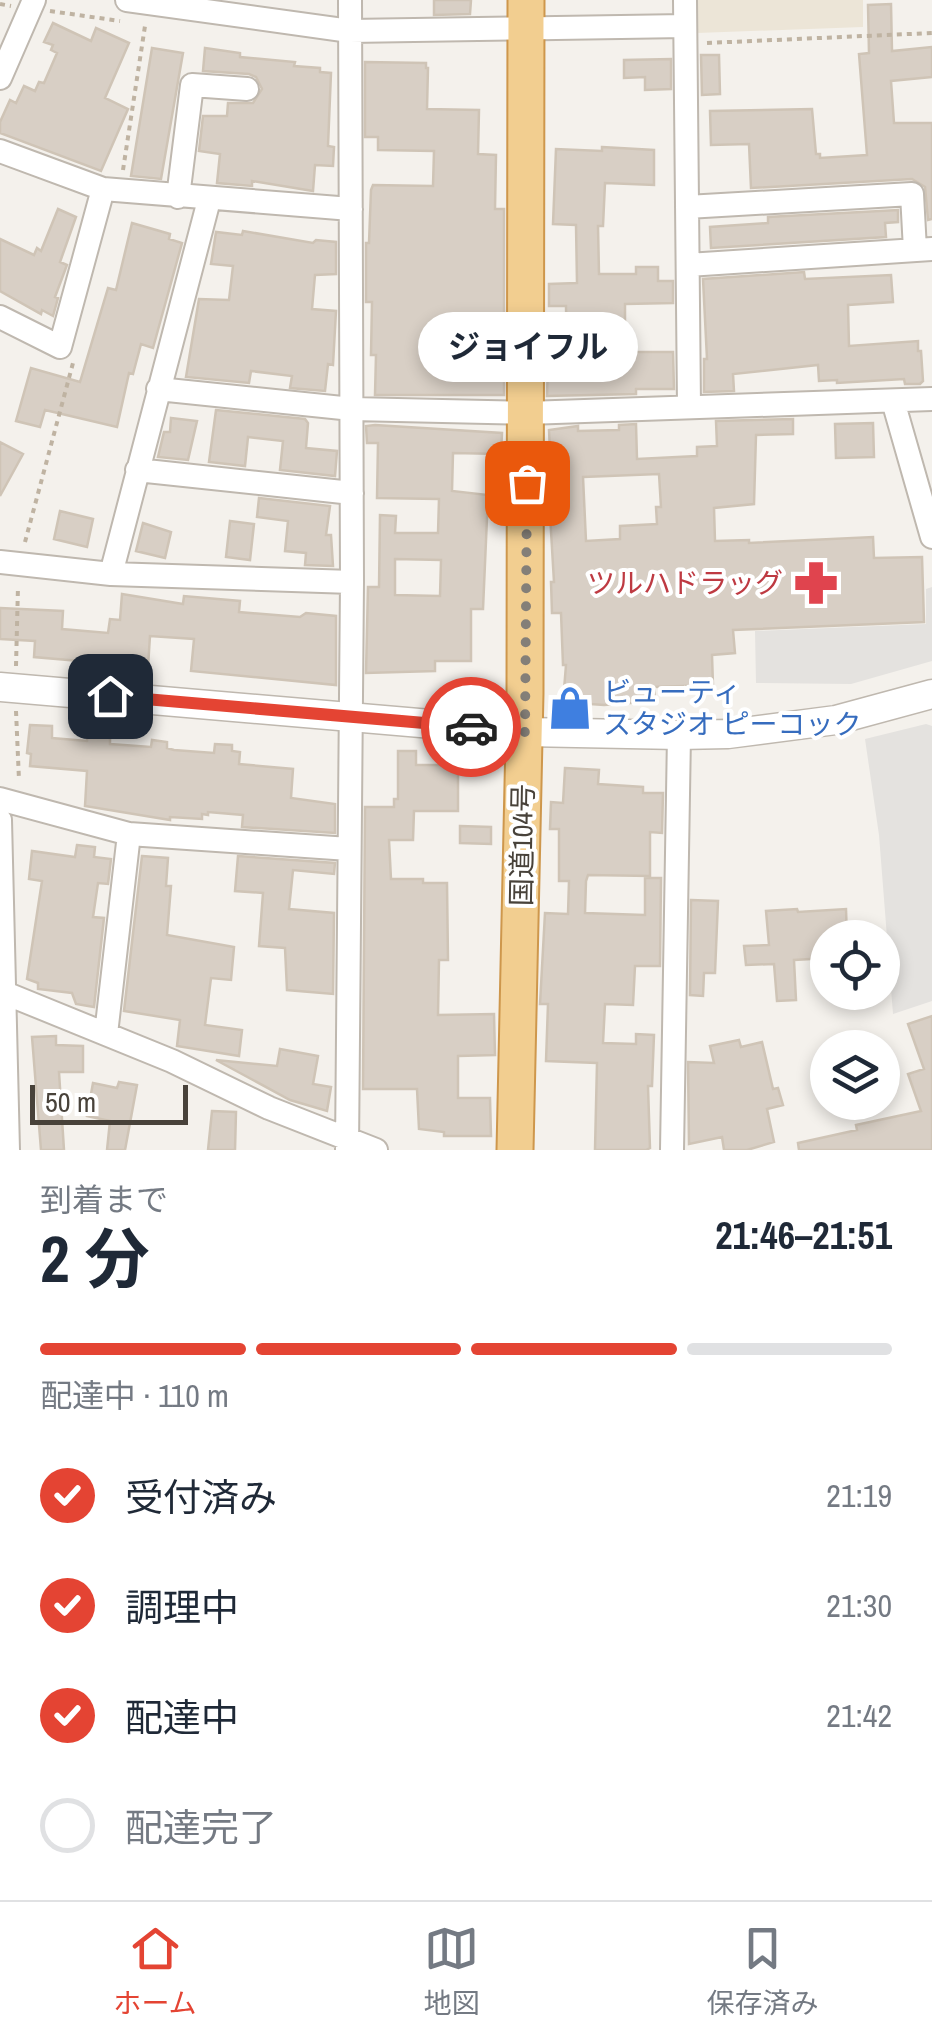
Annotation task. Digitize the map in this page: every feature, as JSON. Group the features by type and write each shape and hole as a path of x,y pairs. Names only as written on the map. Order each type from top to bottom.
{"highway":[{"name":"国道104号","path":"515,1150 525,732 526,14"}],"street":[{"path":"0,78 34,0"},
{"path":"127,0 350,31 526,14 685,35"},
{"path":"347,1144 352,716 350,0"},
{"path":"685,0 689,406"},
{"path":"178,196 192,85 247,89"},
{"path":"0,151 103,189 351,209"},
{"path":"0,318 60,346 103,189"},
{"path":"687,207 912,194 924,250 688,266"},
{"path":"110,574 208,200"},
{"path":"158,388 352,409 528,413 932,399"},
{"path":"893,401 932,537"},
{"path":"137,470 352,493"},
{"path":"0,562 110,574 352,582"},
{"path":"0,687 525,732 679,735 728,734 836,720 932,694"},
{"path":"672,1150 679,735"},
{"path":"0,799 129,834 349,850"},
{"path":"0,820 8,1150"},
{"path":"106,1034 129,834"},
{"path":"2,992 172,1060 347,1144 376,1150"}],"path":[{"path":"685,35 932,33"}],"shaded area":[{"path":"697,0 863,0 863,27 697,33"},
{"path":"932,587 932,661 851,684 756,683 755,631 926,624 926,589"},
{"path":"926,724 932,726 932,1001 893,1014 893,1010 900,1010 900,920 886,920 879,835 865,739"}],"building":[{"path":"434,0 471,0 470,14 434,15"},
{"path":"891,4 892,51 932,47 932,77 891,81 894,123 932,123 932,219 928,220 925,187 912,179 751,188 749,144 711,145 710,111 812,109 816,154 820,158 867,155 859,54 869,53 868,5"},
{"path":"53,23 91,41 96,28 129,43 105,98 128,109 101,171 0,133 0,122 10,100 16,103 24,86 35,91 39,82 44,83 57,53 51,50 53,45 44,42"},
{"path":"152,48 183,53 161,179 131,176"},
{"path":"205,48 240,53 240,57 295,62 294,66 331,73 328,146 334,147 333,166 315,165 313,191 252,181 252,186 217,183 220,154 199,151 203,116 227,116 228,103 253,103 262,89 256,77 249,74 203,71"},
{"path":"701,55 719,55 720,94 702,95"},
{"path":"671,59 671,89 645,90 645,77 624,78 624,60"},
{"path":"365,62 426,63 427,109 479,110 478,154 496,155 495,209 504,209 504,327 474,327 474,361 504,361 504,395 375,395 372,302 366,302 371,190 373,185 433,186 434,151 378,150 378,137 365,137"},
{"path":"602,147 654,150 654,185 605,183 603,226 598,226 599,274 636,274 636,267 658,267 658,281 673,281 673,303 625,304 625,352 673,352 674,389 547,396 548,361 567,360 566,306 549,306 549,284 577,283 576,225 553,224 556,149 602,151"},
{"path":"58,209 76,217 60,262 67,265 55,297 58,298 53,316 42,310 41,314 0,291 0,239 34,255 37,248 41,251"},
{"path":"898,210 898,222 885,223 886,237 711,248 710,227 768,223 768,217"},
{"path":"132,223 170,234 169,239 182,243 153,348 141,344 133,374 129,373 117,427 45,410 40,427 16,421 31,368 80,382 108,288 116,290"},
{"path":"243,231 313,243 336,242 336,274 315,275 312,309 336,311 333,365 328,364 325,391 290,388 292,376 251,371 249,383 186,377 199,299 229,300 233,266 211,264 216,232 242,235"},
{"path":"804,272 805,279 891,275 893,302 848,305 849,346 918,341 923,381 819,381 818,365 733,374 734,391 704,392 707,359 703,279"},
{"path":"216,410 305,419 306,448 337,451 335,476 280,470 283,441 248,437 245,466 209,462"},
{"path":"171,418 197,421 188,460 158,457 164,432 170,432"},
{"path":"793,419 793,434 756,435 754,504 714,508 715,541 873,537 874,558 922,557 924,622 733,630 735,653 712,655 713,685 654,687 655,701 604,705 563,702 566,665 561,613 552,613 549,497 563,497 561,452 550,452 549,430 578,426 578,431 619,430 619,425 636,424 637,459 697,456 697,447 717,446 716,421","holes":["659,474 661,507 656,507 657,524 620,526 620,539 586,541 583,477"]},
{"path":"873,423 874,457 836,458 835,424"},
{"path":"366,426 502,433 501,454 453,453 452,491 488,495 483,609 471,609 471,661 435,661 435,671 366,673 368,587 379,587 380,515 396,516 395,533 438,533 439,499 377,498 378,443 367,443","holes":["395,559 441,560 440,596 395,595"]},
{"path":"0,442 23,454 0,496"},
{"path":"259,498 330,506 326,535 331,535 333,566 305,565 306,553 285,551 288,521 257,517"},
{"path":"60,511 93,519 87,547 54,539"},
{"path":"230,521 254,524 250,560 226,557"},
{"path":"143,523 171,532 165,558 136,551"},
{"path":"122,594 183,604 184,596 240,601 239,612 336,616 336,685 191,671 194,639 150,636 148,667 34,657 35,641 0,639 0,608 63,611 62,629 108,633 110,619 120,620"},
{"path":"30,725 52,726 52,738 110,738 110,744 151,747 152,740 167,742 167,748 174,750 214,753 215,744 232,745 232,751 240,752 239,764 293,769 291,798 335,804 335,833 242,827 243,815 208,812 202,814 202,819 170,820 85,806 87,771 30,766"},
{"path":"398,751 416,751 416,765 458,765 458,811 414,811 413,840 389,840 391,879 447,883 448,960 439,960 438,1015 494,1014 495,1055 458,1056 458,1098 490,1098 491,1136 444,1136 444,1132 419,1129 417,1089 363,1089 365,807 394,807 394,799 398,799"},
{"path":"565,768 599,770 598,784 643,787 643,793 663,793 662,833 650,832 650,876 588,875 586,881 585,913 645,915 645,878 661,878 660,966 635,966 633,1005 605,1004 603,1043 636,1044 636,1034 654,1035 652,1086 648,1086 650,1148 646,1150 595,1150 597,1063 546,1061 548,1004 540,1004 545,913 568,914 569,881 559,881 559,829 550,829 551,802 563,803"},
{"path":"460,826 491,827 491,844 460,843"},
{"path":"77,845 95,847 94,857 111,859 108,884 98,883 93,917 104,918 94,1007 76,1004 72,993 38,989 38,983 27,979 42,881 29,879 32,851 75,857"},
{"path":"142,856 168,858 166,886 171,886 167,935 234,947 231,980 211,978 205,1025 242,1030 239,1056 177,1046 180,1020 124,1011"},
{"path":"238,856 335,863 334,874 293,870 289,909 334,913 333,994 287,990 285,948 259,946 263,893 235,891"},
{"path":"691,900 718,901 715,973 704,973 703,996 690,995"},
{"path":"846,909 846,920 810,920 810,959 794,960 796,1000 777,1001 774,964 746,965 744,946 769,945 766,911"},
{"path":"932,1016 932,1150 799,1150 798,1143 857,1130 856,1125 900,1120 900,1116 921,1111 908,1074 924,1069 908,1024"},
{"path":"56,1036 56,1045 83,1046 83,1072 59,1072 64,1150 41,1150 32,1037"},
{"path":"739,1040 741,1047 762,1042 773,1089 778,1088 783,1105 767,1109 774,1142 747,1150 724,1150 722,1137 689,1144 688,1062 714,1063 710,1046"},
{"path":"280,1049 318,1056 313,1084 331,1087 327,1111 290,1100 216,1060 277,1066"},
{"path":"119,1082 137,1085 125,1150 107,1150 110,1121 87,1116 93,1083 117,1088"},
{"path":"212,1111 236,1112 235,1150 208,1150"}],"way so far":[{"path":"471,727 525,732 527,483"}],"place":[{"name":"ジョイフル","path":"527,483"},
{"name":"ツルハドラッグ","path":"816,583"},
{"name":"ビューティ スタジオ ピーコック","path":"570,708"}],"route":[{"path":"110,696 471,727"}]}
